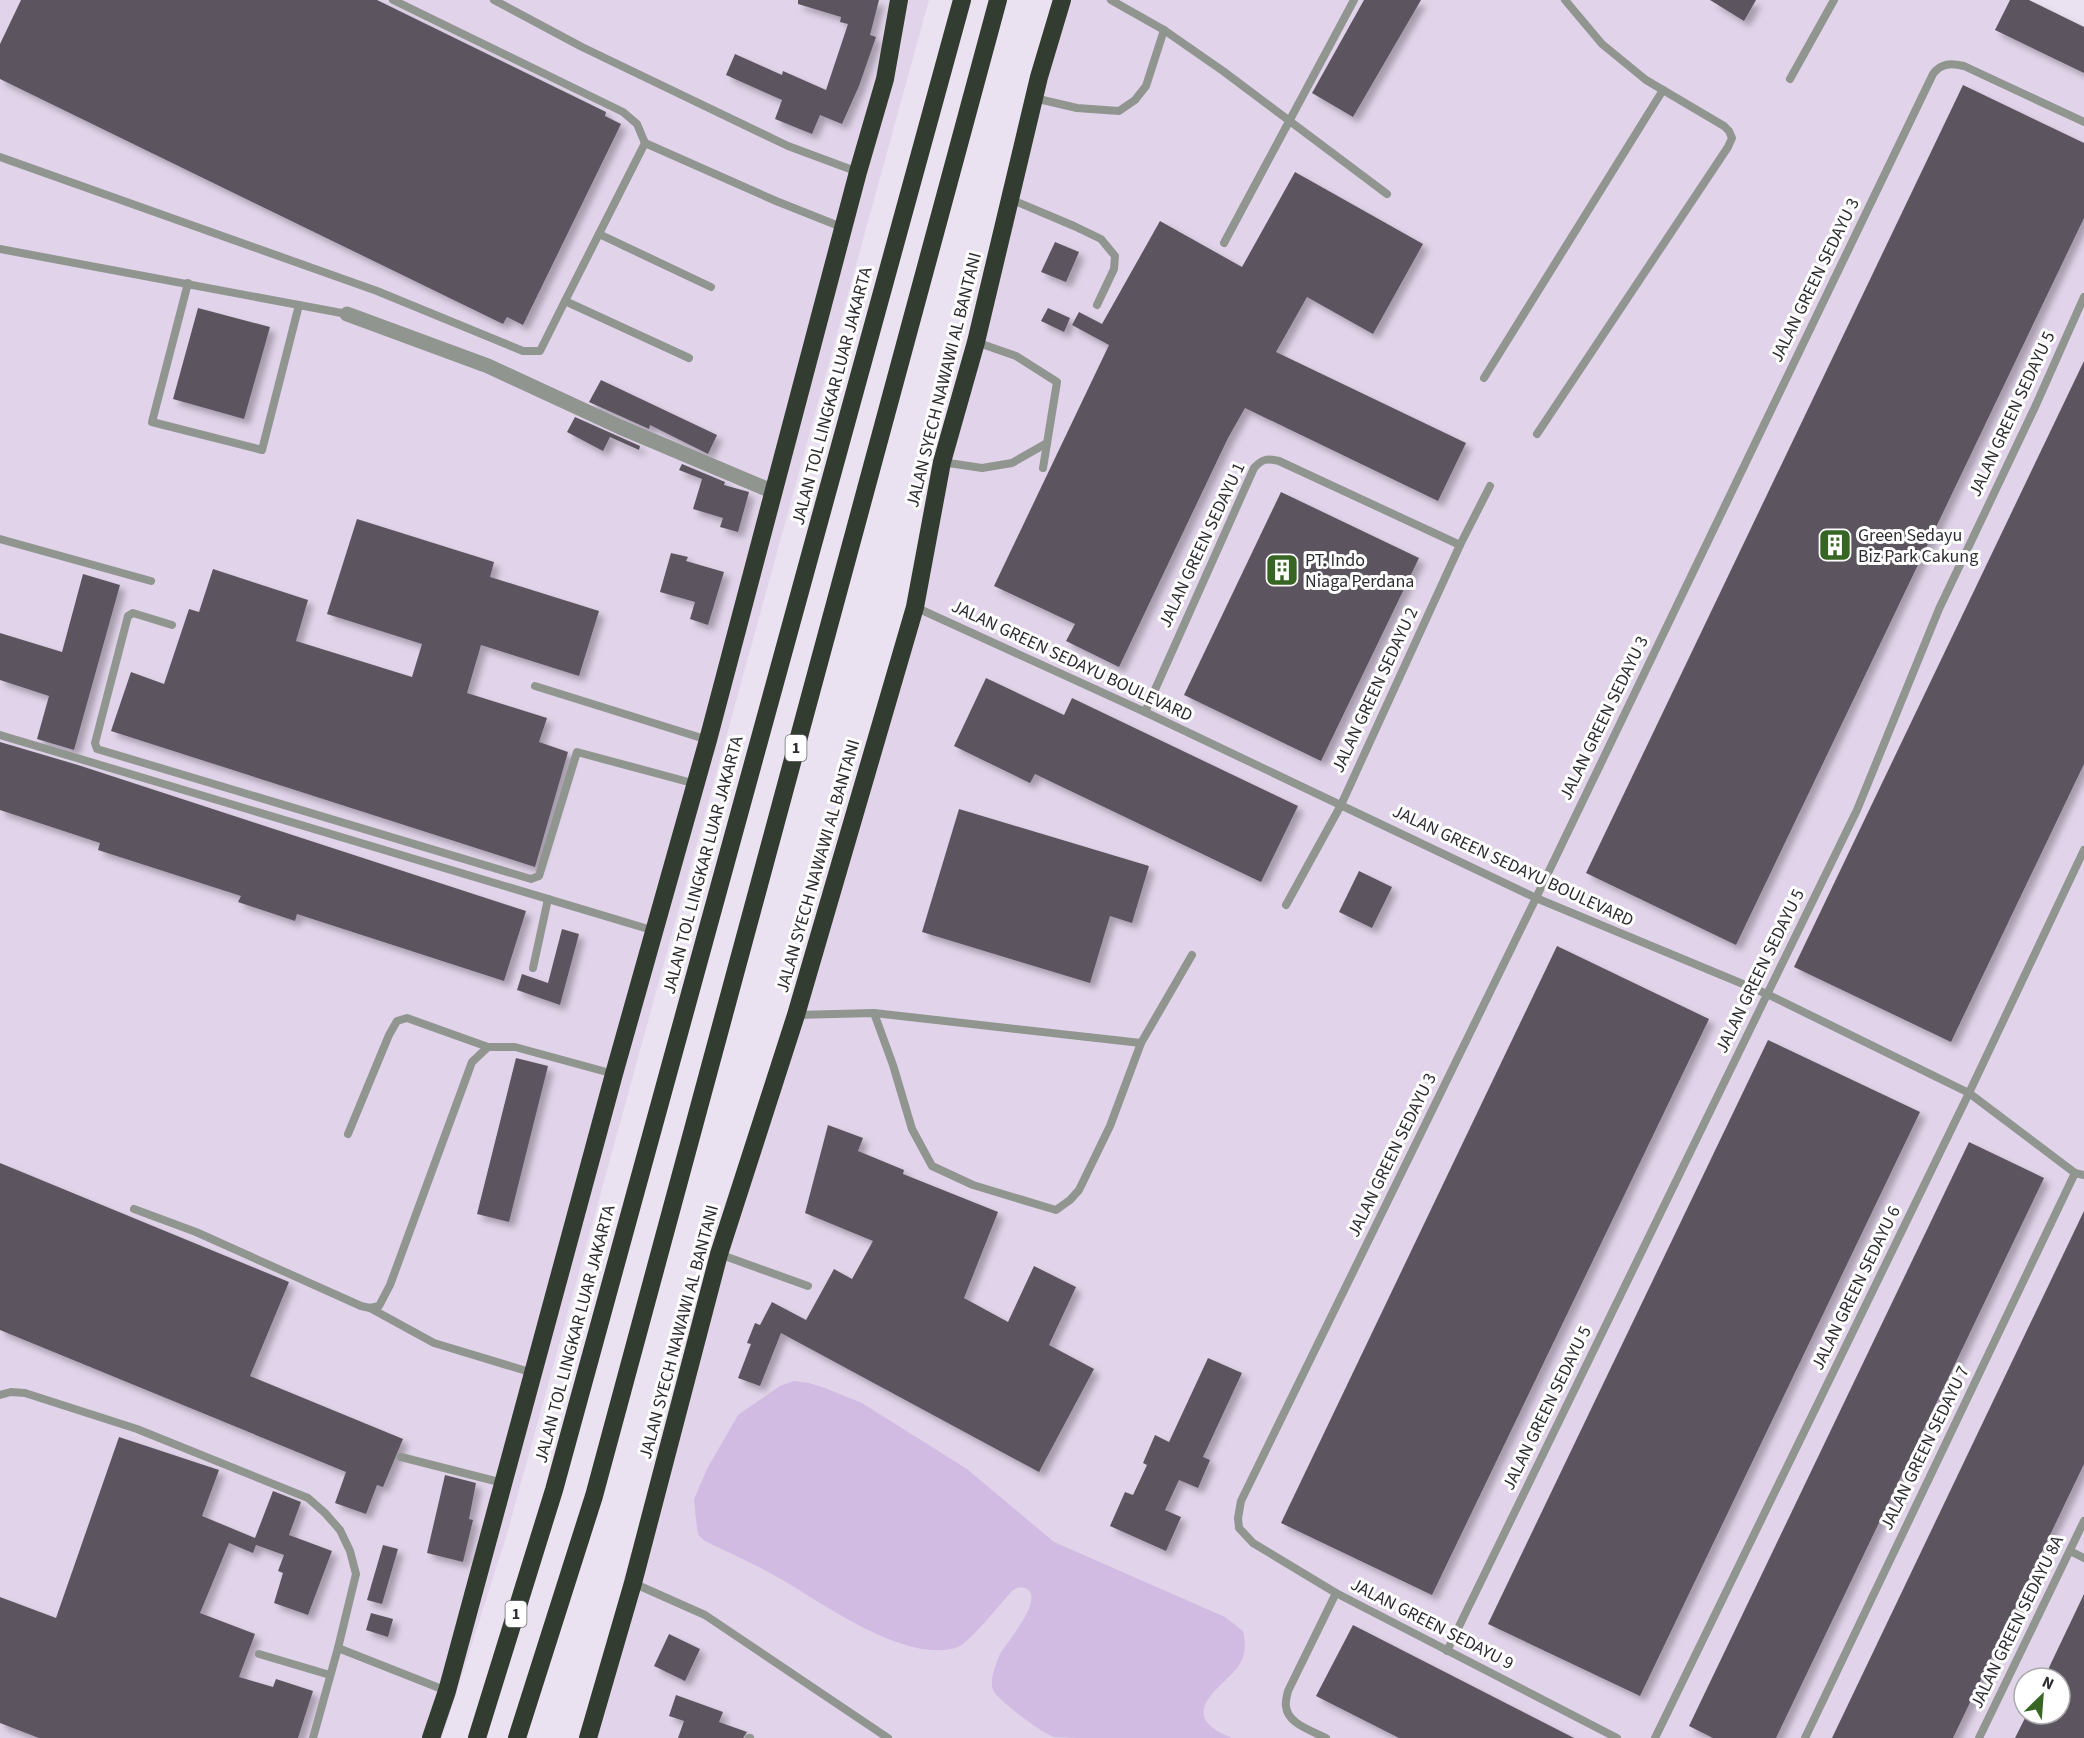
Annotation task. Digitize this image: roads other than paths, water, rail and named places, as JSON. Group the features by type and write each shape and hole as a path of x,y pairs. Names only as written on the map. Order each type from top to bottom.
{"highway":[{"path":"431,1738 447,1691 614,1074 708,740 858,172 885,79 899,0"},
{"name":"JALAN TOL LINGKAR LUAR JAKARTA","path":"477,1738 554,1490 962,0"},
{"name":"1","path":"517,1738 594,1496 998,0"},
{"name":"JALAN SYECH NAWAWI AL BANTANI","path":"588,1738 633,1583 720,1254 796,1015 915,608 942,462 976,342 1034,98 1062,0"}],"street":[{"path":"347,314 488,366 620,427 774,492"}],"lane":[{"path":"393,0 623,112 637,124 645,143 844,228"},
{"path":"494,0 582,47 788,146 858,172"},
{"path":"1111,0 1164,30 1387,194"},
{"path":"1224,243 1354,0"},
{"path":"1537,434 1732,138 1730,131 1724,126 1647,80 1602,44 1565,0"},
{"path":"1790,79 1834,0"},
{"path":"1034,98 1077,108 1119,111 1135,99 1146,86 1164,30"},
{"name":"JALAN GREEN SEDAYU 3","path":"1239,1528 1241,1501 1536,898 1933,74 1942,65 1964,66 2084,122"},
{"path":"1484,378 1662,90"},
{"path":"0,158 377,291 523,351 540,351 645,143"},
{"path":"1010,198 1101,240 1115,256 1114,269 1097,305"},
{"path":"599,234 711,287"},
{"path":"0,249 347,314"},
{"path":"188,283 152,422 262,450 299,304"},
{"name":"JALAN GREEN SEDAYU 5","path":"1447,1651 1857,810 1939,609 2035,407 2084,297"},
{"path":"565,301 689,358"},
{"path":"976,342 1016,356 1055,380 1057,387 1043,468"},
{"path":"942,462 982,468 1012,463 1047,443"},
{"name":"JALAN GREEN SEDAYU 1","path":"1144,712 1254,468 1262,460 1279,461 1460,545"},
{"name":"JALAN GREEN SEDAYU 2","path":"1286,905 1341,806 1460,545 1490,486"},
{"path":"0,539 151,581"},
{"name":"JALAN GREEN SEDAYU BOULEVARD","path":"915,608 1386,825 1536,898 1767,994 1969,1093 2080,1174"},
{"path":"172,625 133,613 128,616 95,743 97,749 531,879 539,876 577,752 696,784"},
{"path":"535,686 708,740"},
{"path":"0,735 655,931"},
{"name":"JALAN GREEN SEDAYU 6","path":"1655,1738 1969,1093 2084,850"},
{"path":"533,968 548,899"},
{"path":"874,1012 912,1129 932,1166 973,1185 1056,1210 1079,1190 1110,1126 1141,1043 1192,955"},
{"path":"796,1015 874,1012 1141,1043"},
{"path":"348,1134 389,1035 397,1021 407,1018 488,1047 515,1047 614,1074"},
{"path":"370,1308 379,1306 390,1286 472,1062 488,1047"},
{"name":"JALAN GREEN SEDAYU 7","path":"1805,1738 2080,1174"},
{"path":"134,1209 196,1233 370,1308 434,1343 533,1373"},
{"path":"720,1254 808,1286"},
{"path":"0,1395 11,1392 25,1394 137,1429 308,1498 325,1513 340,1530 350,1551 356,1574 313,1738"},
{"path":"401,1457 503,1483"},
{"name":"JALAN GREEN SEDAYU 8A","path":"1979,1738 2084,1521"},
{"name":"JALAN GREEN SEDAYU 9","path":"1239,1528 1253,1543 1336,1593 1617,1738"},
{"path":"2070,1551 2084,1557"},
{"path":"633,1583 705,1615 888,1738"},
{"path":"1326,1738 1295,1722 1285,1705 1288,1691 1336,1593"},
{"path":"338,1648 447,1691"},
{"path":"259,1654 330,1675"}],"place":[{"name":"Green Sedayu Biz Park Cakung","path":"1835,545"},
{"name":"PT. Indo Niaga Perdana","path":"1282,570"}]}
